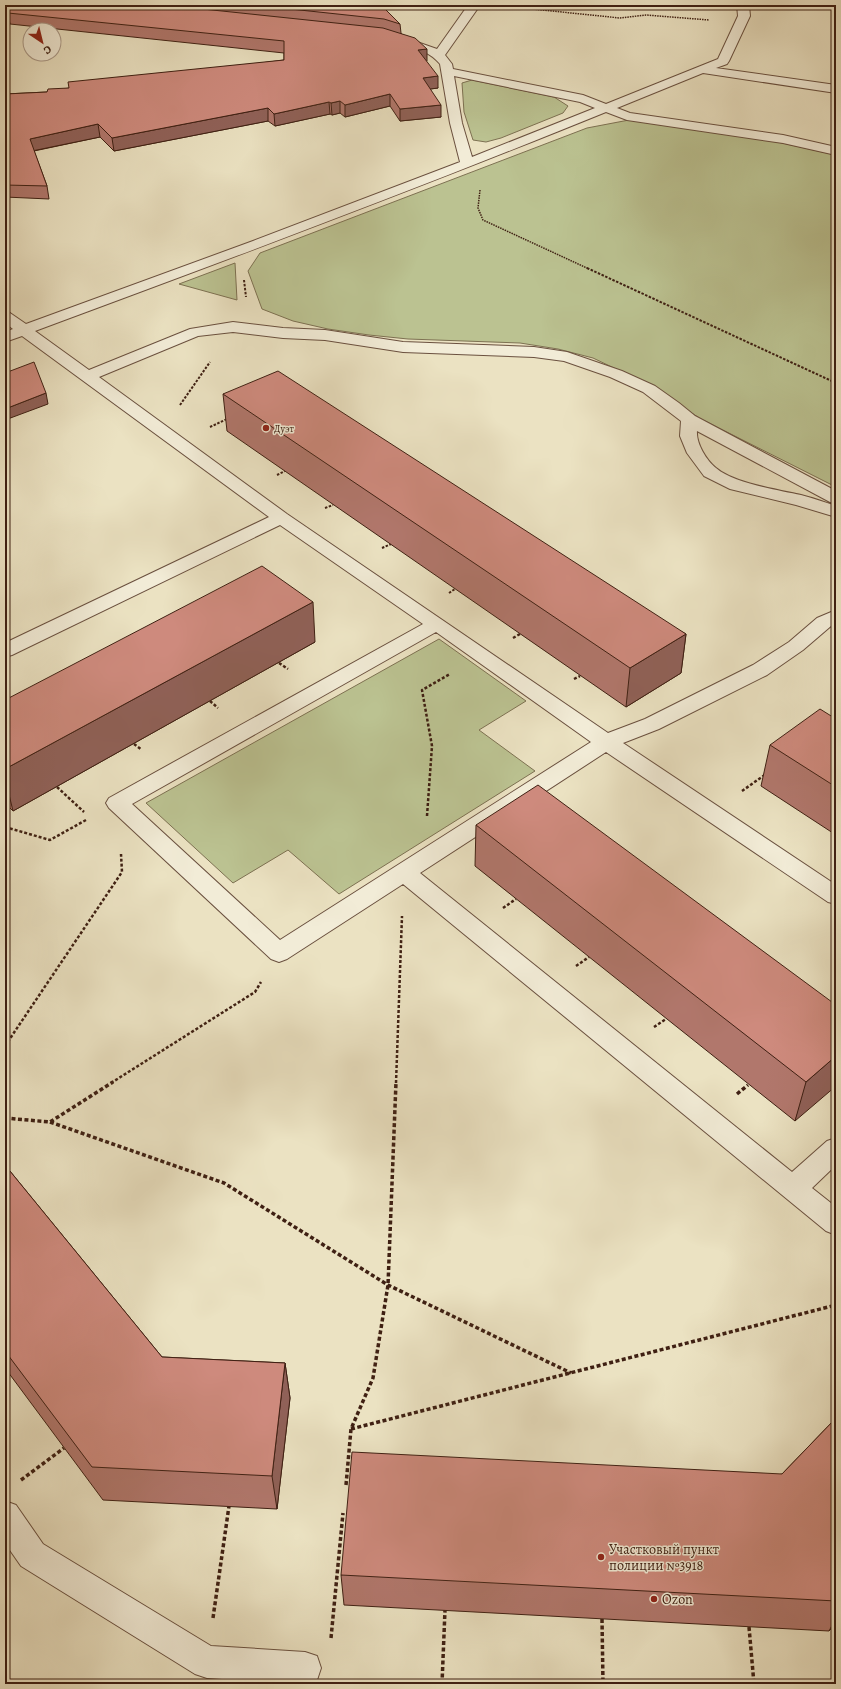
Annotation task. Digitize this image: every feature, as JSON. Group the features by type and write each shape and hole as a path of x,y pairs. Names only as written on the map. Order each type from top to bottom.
{"street":[{"path":"439,55 472,8 470,5"},
{"path":"5,337 258,244 467,164 724,61 744,16 743,5"},
{"path":"384,35 419,45 439,55 446,64 456,123 467,164"},
{"path":"702,70 836,89"},
{"path":"447,71 583,98 606,109 626,116 783,139 836,151"},
{"path":"5,316 281,518 437,624 606,742 836,896"},
{"path":"88,376 195,332 233,327 283,333 325,335 403,347 534,352 566,357 616,374 650,389 674,406 689,420 836,498"},
{"path":"689,420 688,436 695,453 710,472 736,485 802,501 836,512"},
{"path":"5,652 281,518"},
{"path":"437,624 117,803 279,953 606,742 652,724 760,670 796,646 824,622 836,616"},
{"path":"404,872 836,1223"},
{"path":"793,1188 836,1150"},
{"path":"5,1516 32,1555 208,1662 305,1668"}],"path":[{"path":"496,5 620,18 646,15 681,17"},
{"path":"467,164 470,176 480,185 481,194 478,208 483,220 836,383"},
{"path":"176,442 230,418"},
{"path":"422,690 432,746 427,817"},
{"path":"712,813 768,773"},
{"path":"56,787 91,818"},
{"path":"5,827 50,840 117,803 122,872 5,1046"},
{"path":"346,1485 351,1429 373,1378 388,1284 404,872"},
{"path":"50,1122 255,992 279,953"},
{"path":"5,1118 50,1122 224,1183 388,1284 571,1373"},
{"path":"351,1429 836,1305"},
{"path":"17,1483 64,1448"},
{"path":"208,1662 229,1506"},
{"path":"331,1645 343,1513"},
{"path":"442,1684 445,1610"},
{"path":"602,1619 603,1684"},
{"path":"750,1627 754,1684"}],"green space":[{"path":"472,80 554,97 568,106 563,113 501,138 486,142 473,140 464,112 462,83"},
{"path":"629,120 751,136 836,155 836,487 699,418 654,387 593,358 558,349 520,343 408,339 328,329 293,321 262,309 248,271 260,253 587,128"},
{"path":"235,263 237,300 179,284"},
{"path":"439,639 526,701 479,730 535,771 339,894 288,850 233,883 146,803"}],"building":[{"path":"5,5 165,5 383,28 415,38 427,49 418,50 438,76 423,78 441,105 400,109 390,94 345,105 340,101 329,102 274,114 268,108 112,138 98,124 30,139 47,186 5,185 5,94 47,92 48,89 69,88 68,82 284,60 284,41 8,13 5,15"},
{"path":"253,5 381,5 400,24 384,19"},
{"path":"34,362 46,393 5,409 5,373"},
{"path":"278,371 686,634 630,668 223,394"},
{"path":"262,566 313,602 5,769 5,700"},
{"path":"820,709 836,719 836,787 770,745"},
{"path":"538,785 836,1005 836,1056 806,1082 476,825"},
{"path":"5,1165 162,1357 285,1363 272,1476 92,1467 5,1351"},
{"path":"836,1418 836,1601 341,1575 352,1452 782,1474"}],"place":[{"name":"Дуэт","path":"266,428"},
{"name":"Участковый пункт полиции №3918","path":"601,1557"},
{"name":"Ozon","path":"654,1599"}]}
